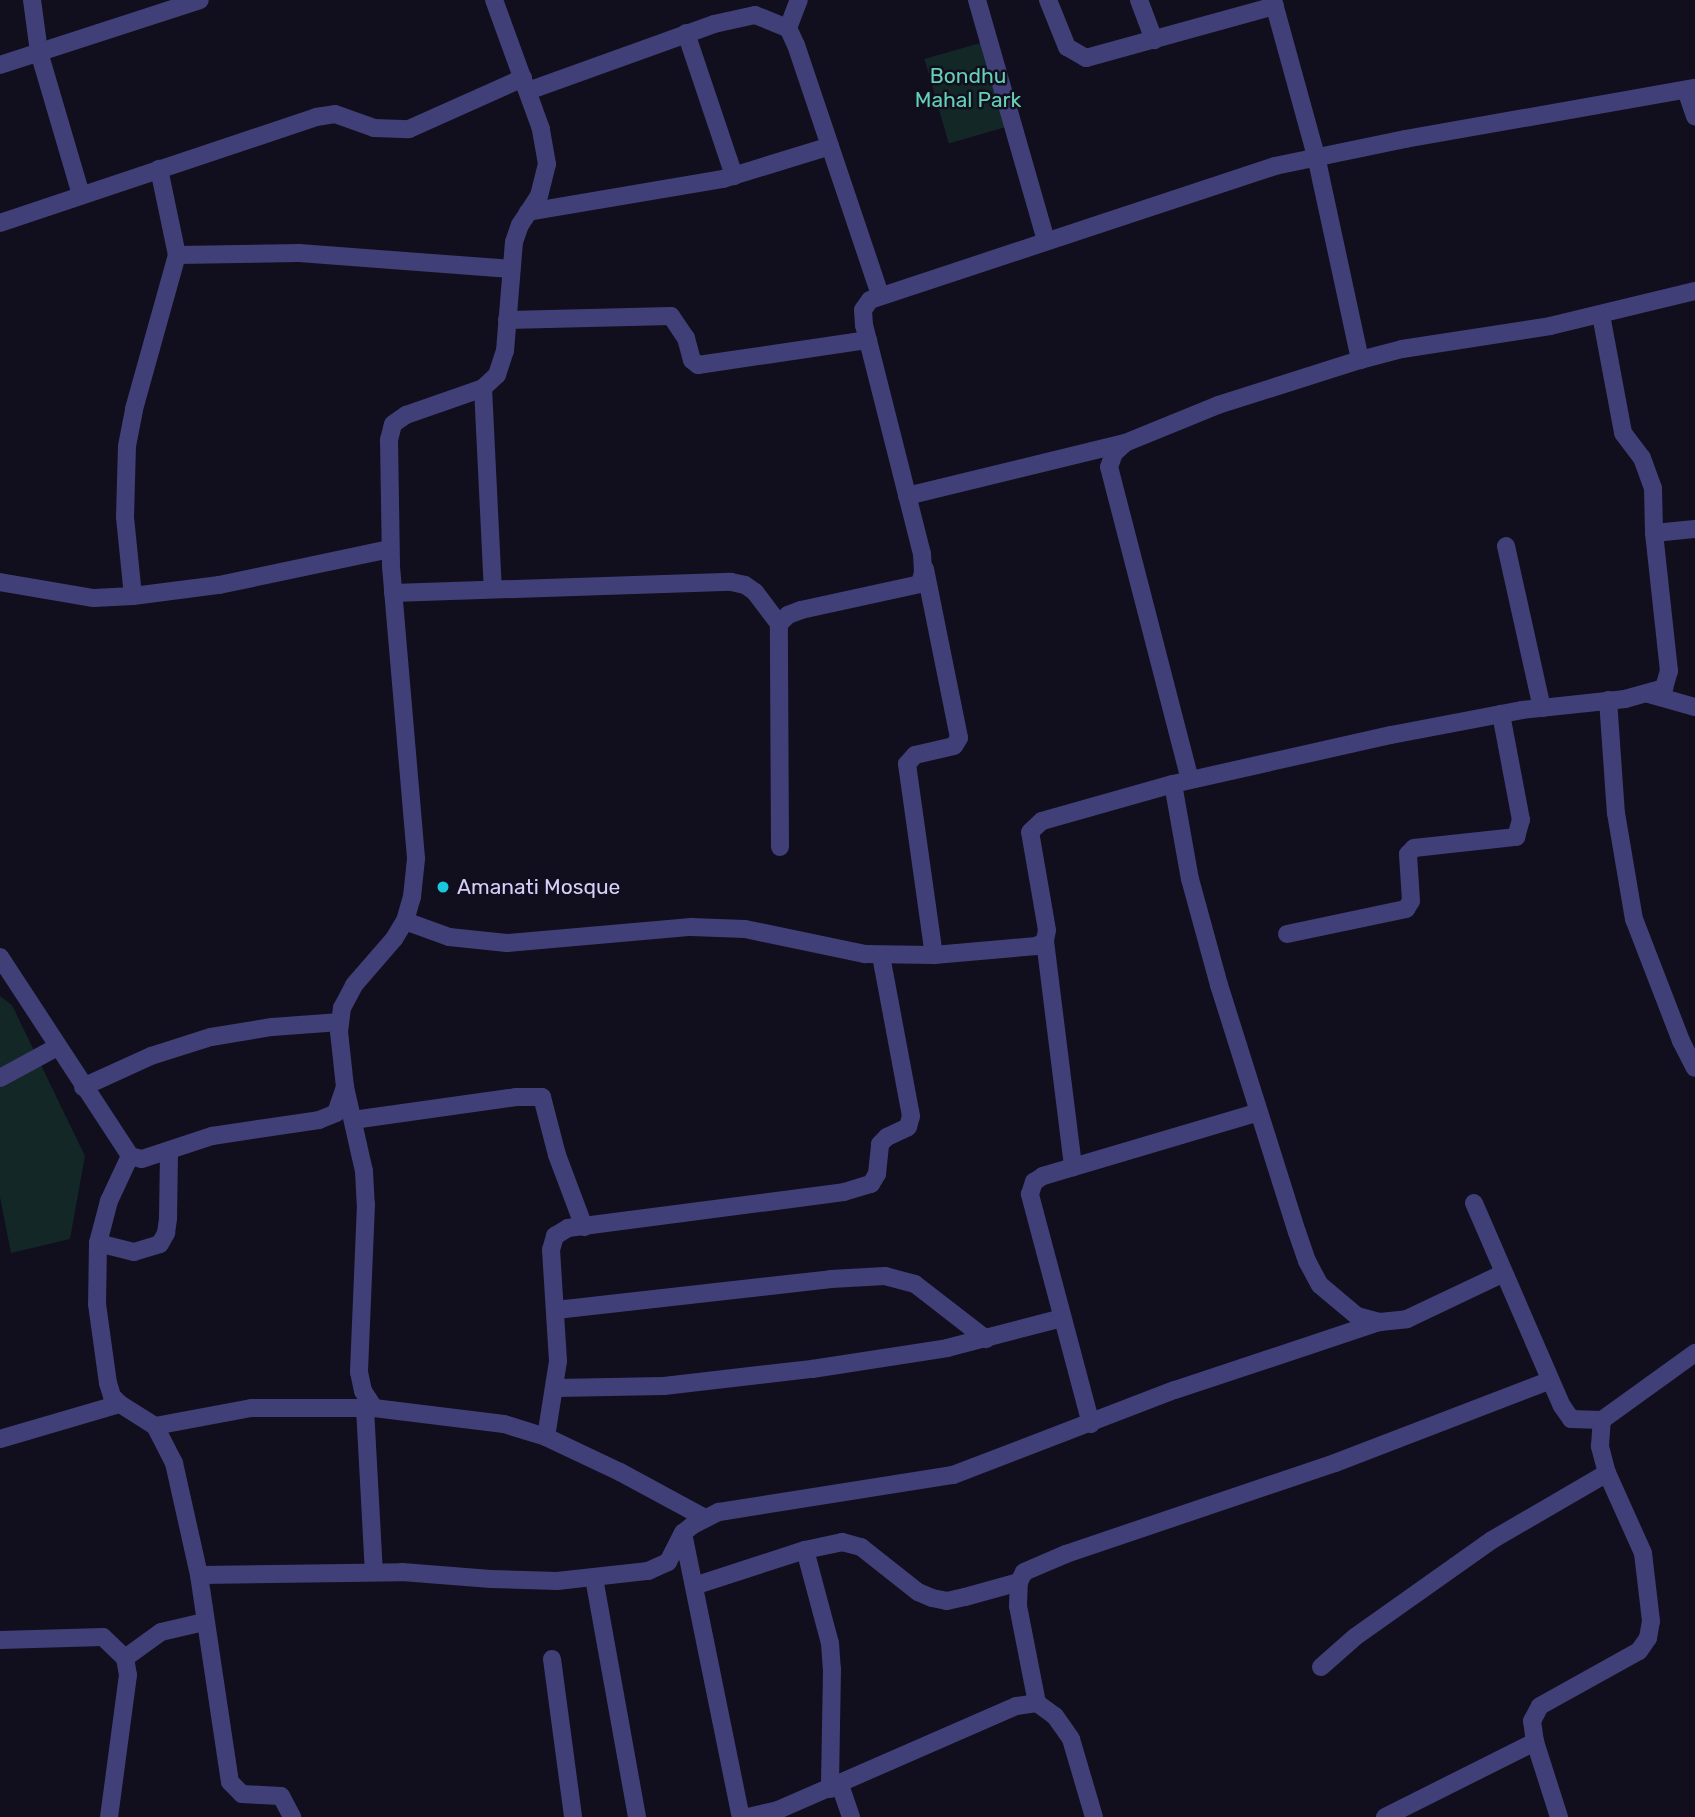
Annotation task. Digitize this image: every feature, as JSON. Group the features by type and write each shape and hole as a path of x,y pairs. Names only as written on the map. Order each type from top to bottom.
{"street":[{"path":"32,0 39,52 81,195"},
{"path":"0,65 200,0"},
{"path":"374,1572 370,1408 359,1372 366,1204 364,1171 345,1087 340,1022 342,1007 354,985 394,939 405,921 412,897 416,858 390,549 389,440 393,424 406,415 483,388 498,375 505,351 514,242 539,196 547,164 541,129 494,0"},
{"path":"977,0 1046,240"},
{"path":"1048,0 1059,33 1076,54 1086,58 1274,3 1316,156 1360,360"},
{"path":"1139,0 1154,40"},
{"path":"788,28 802,1"},
{"path":"0,223 297,122 335,114 374,128 409,129 526,84 685,33 755,15 788,28 796,45 880,294"},
{"path":"685,33 734,176"},
{"path":"934,955 908,764 915,755 954,746 959,738 922,554 868,341 863,310 870,300 880,294 1275,166 1316,156 1690,89 1695,116"},
{"path":"528,212 685,187 734,176 830,146"},
{"path":"133,596 125,517 127,446 177,255 159,169"},
{"path":"177,255 299,253 511,269"},
{"path":"907,496 1125,443 1217,405 1402,349 1601,315 1695,291"},
{"path":"1073,1167 1045,941 1047,930 1031,850 1030,832 1034,825 1182,782 1501,714 1649,694 1664,688 1669,671 1654,533 1653,488 1642,458 1623,433 1601,315"},
{"path":"507,320 671,316 686,338 692,360 698,365 868,341"},
{"path":"483,388 493,589"},
{"path":"1125,443 1114,453 1109,467 1182,782 1192,890 1307,1261 1320,1285 1357,1316 1380,1322"},
{"path":"1654,533 1695,529"},
{"path":"1506,546 1542,708"},
{"path":"0,582 94,597 133,596 219,585 390,549"},
{"path":"779,624 788,615 801,610 920,584 922,554"},
{"path":"393,593 732,582 745,584 755,592 779,624 780,847"},
{"path":"1649,694 1695,707"},
{"path":"1608,700 1616,813 1634,919 1681,1041 1695,1068"},
{"path":"1287,934 1406,909 1411,901 1408,854 1414,848 1516,837 1521,830 1521,820 1501,714"},
{"path":"405,921 449,937 507,943 691,927 745,929 843,951 881,955 934,955 1024,949 1045,941"},
{"path":"546,1437 556,1388 556,1310 551,1250 555,1236 568,1228 844,1192 871,1184 877,1174 880,1144 887,1137 908,1128 911,1116 881,955"},
{"path":"0,957 130,1156 142,1159 212,1136 319,1120 336,1113 345,1087"},
{"path":"83,1087 151,1056 211,1037 271,1027 340,1022"},
{"path":"0,1078 57,1047"},
{"path":"353,1120 516,1097 542,1097 557,1155 584,1227"},
{"path":"1091,1424 1030,1194 1034,1182 1043,1175 1259,1112"},
{"path":"98,1244 134,1252 160,1244 166,1233 168,1218 169,1151"},
{"path":"130,1156 109,1201 98,1244 97,1304 105,1368 112,1396 155,1426 174,1463 199,1575 230,1782 242,1794 281,1796 292,1817"},
{"path":"1474,1203 1549,1381 1571,1419 1602,1420 1695,1353"},
{"path":"199,1575 374,1572 557,1581 661,1568 675,1553 683,1533 705,1518 740,1507 953,1475 1175,1390 1380,1322 1407,1319 1504,1273"},
{"path":"556,1310 831,1279 885,1276 915,1284 986,1339"},
{"path":"556,1388 623,1388 717,1381 838,1365 986,1339 1062,1318"},
{"path":"1094,1817 1071,1739 1055,1716 1037,1703 1018,1606 1019,1582 1024,1572 1066,1554 1335,1463 1549,1381"},
{"path":"0,1439 120,1404"},
{"path":"155,1426 251,1408 370,1408 504,1424 546,1437 599,1461 705,1518"},
{"path":"1559,1817 1535,1742 1532,1721 1540,1706 1639,1651 1648,1638 1651,1621 1643,1553 1607,1473 1600,1446 1602,1420"},
{"path":"1321,1667 1355,1637 1492,1540 1607,1473"},
{"path":"683,1533 741,1817"},
{"path":"694,1586 805,1550 842,1542 861,1546 918,1592 947,1601 1019,1582"},
{"path":"805,1550 830,1643 835,1787 851,1817"},
{"path":"594,1578 637,1817"},
{"path":"125,1658 161,1632 204,1622"},
{"path":"0,1640 103,1637 125,1658 128,1675 109,1817"},
{"path":"552,1659 573,1817"},
{"path":"748,1817 779,1813 1016,1706 1037,1703"},
{"path":"1385,1817 1535,1742"}],"green space":[{"name":"Bondhu Mahal Park","path":"987,41 1011,126 949,144 925,59"},
{"path":"0,996 12,1005 85,1156 70,1239 11,1253 0,1197"}],"place":[{"name":"Amanati Mosque","path":"443,887"}]}
